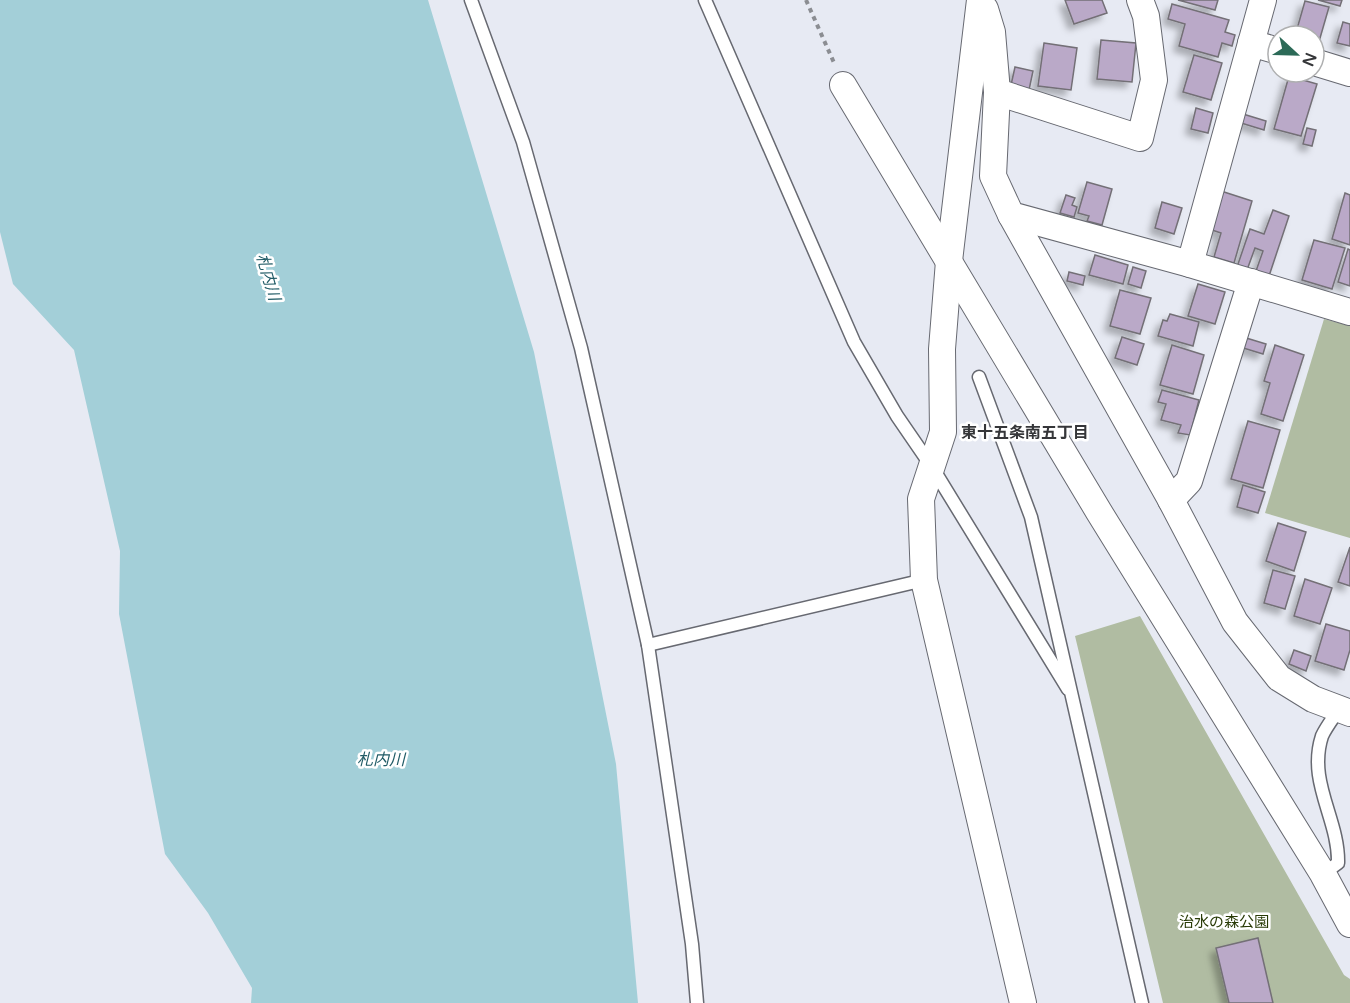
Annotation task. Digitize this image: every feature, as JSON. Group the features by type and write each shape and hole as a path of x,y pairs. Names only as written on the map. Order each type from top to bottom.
{"street":[{"path":"981,0 992,32 997,92 993,176 1011,215 1171,500 1235,622 1279,678 1313,699 1345,711"},
{"path":"981,0 949,261 942,349 943,432 921,499 924,580 1023,1003"},
{"path":"997,92 1140,138 1154,80 1146,16 1140,0"},
{"path":"1190,264 1263,0"},
{"path":"1251,43 1266,47"},
{"path":"1326,66 1350,73"},
{"path":"843,85 1099,512 1323,874 1350,924"},
{"path":"1011,215 1190,264 1350,312"},
{"path":"1171,500 1189,481 1251,282"}],"lane":[{"path":"471,0 524,142 581,348 648,645 692,945 697,1003"},
{"path":"705,0 854,342 897,416 932,467 1068,689"},
{"path":"979,378 1031,517 1053,609 1068,689 1142,1003"},
{"path":"648,645 924,580"},
{"path":"1323,874 1338,863 1339,847 1319,785 1316,762 1323,735 1345,711"}],"path":[{"path":"806,0 843,85"}],"green space":[{"path":"1324,319 1350,326 1350,538 1265,513"},
{"name":"治水の森公園","path":"1140,616 1344,975 1350,979 1350,1003 1163,1003 1075,636"}],"water":[{"name":"札内川","path":"0,0 428,0 534,352 616,764 638,1003 251,1003 252,988 208,913 165,854 119,614 120,551 74,350 13,284 0,232"}],"building":[{"path":"1065,0 1102,0 1107,13 1074,24"},
{"path":"1178,0 1218,0 1215,10"},
{"path":"1318,0 1342,0 1340,6"},
{"path":"1305,1 1329,7 1324,24 1298,24"},
{"path":"1172,4 1229,20 1225,32 1235,35 1232,46 1222,43 1218,57 1179,46 1185,24 1168,19"},
{"path":"1343,22 1350,24 1350,46 1337,43"},
{"path":"1101,40 1136,43 1132,82 1097,79"},
{"path":"1044,43 1077,48 1071,90 1038,86"},
{"path":"1194,55 1222,63 1211,100 1183,92"},
{"path":"1015,67 1033,71 1029,90 1011,85"},
{"path":"1287,84 1317,84 1301,136 1274,129"},
{"path":"1196,108 1213,113 1208,133 1191,129"},
{"path":"1243,114 1266,121 1264,130 1241,123"},
{"path":"1307,128 1316,130 1312,146 1303,144"},
{"path":"1087,182 1112,189 1102,225 1087,221 1089,216 1078,213"},
{"path":"1221,191 1252,201 1234,263 1214,257 1221,233 1209,229"},
{"path":"1345,193 1350,195 1350,245 1332,239"},
{"path":"1066,195 1075,198 1072,205 1077,207 1074,217 1060,213"},
{"path":"1162,202 1182,208 1174,234 1155,228"},
{"path":"1273,210 1289,216 1269,276 1256,271 1263,251 1255,248 1247,270 1237,267 1250,229 1264,234"},
{"path":"1314,240 1345,248 1332,289 1302,280"},
{"path":"1348,249 1350,250 1350,286 1338,282"},
{"path":"1095,255 1128,265 1123,284 1089,275"},
{"path":"1133,267 1146,271 1141,288 1128,284"},
{"path":"1069,272 1085,276 1083,285 1067,281"},
{"path":"1198,284 1225,292 1215,324 1188,316"},
{"path":"1120,290 1151,298 1140,334 1110,326"},
{"path":"1170,314 1199,322 1193,346 1158,336 1163,320 1167,321"},
{"path":"1122,337 1144,344 1137,365 1115,358"},
{"path":"1243,337 1266,344 1263,354 1240,347"},
{"path":"1172,345 1204,355 1193,394 1160,385"},
{"path":"1275,345 1304,355 1283,421 1261,414 1270,383 1264,381"},
{"path":"1162,390 1199,400 1190,435 1178,433 1181,425 1161,420 1166,404 1158,402"},
{"path":"1248,421 1280,430 1263,488 1231,479"},
{"path":"1243,485 1265,492 1258,513 1237,507"},
{"path":"1278,523 1306,532 1294,571 1266,561"},
{"path":"1350,547 1350,586 1338,582"},
{"path":"1273,570 1295,576 1285,609 1264,603"},
{"path":"1305,579 1332,588 1320,624 1294,616"},
{"path":"1326,624 1350,631 1350,650 1344,670 1315,661"},
{"path":"1294,650 1311,656 1306,671 1289,664"},
{"path":"1258,938 1273,1003 1229,1003 1216,948"}],"district":[{"name":"東十五条南五丁目","path":"1025,432"}]}
